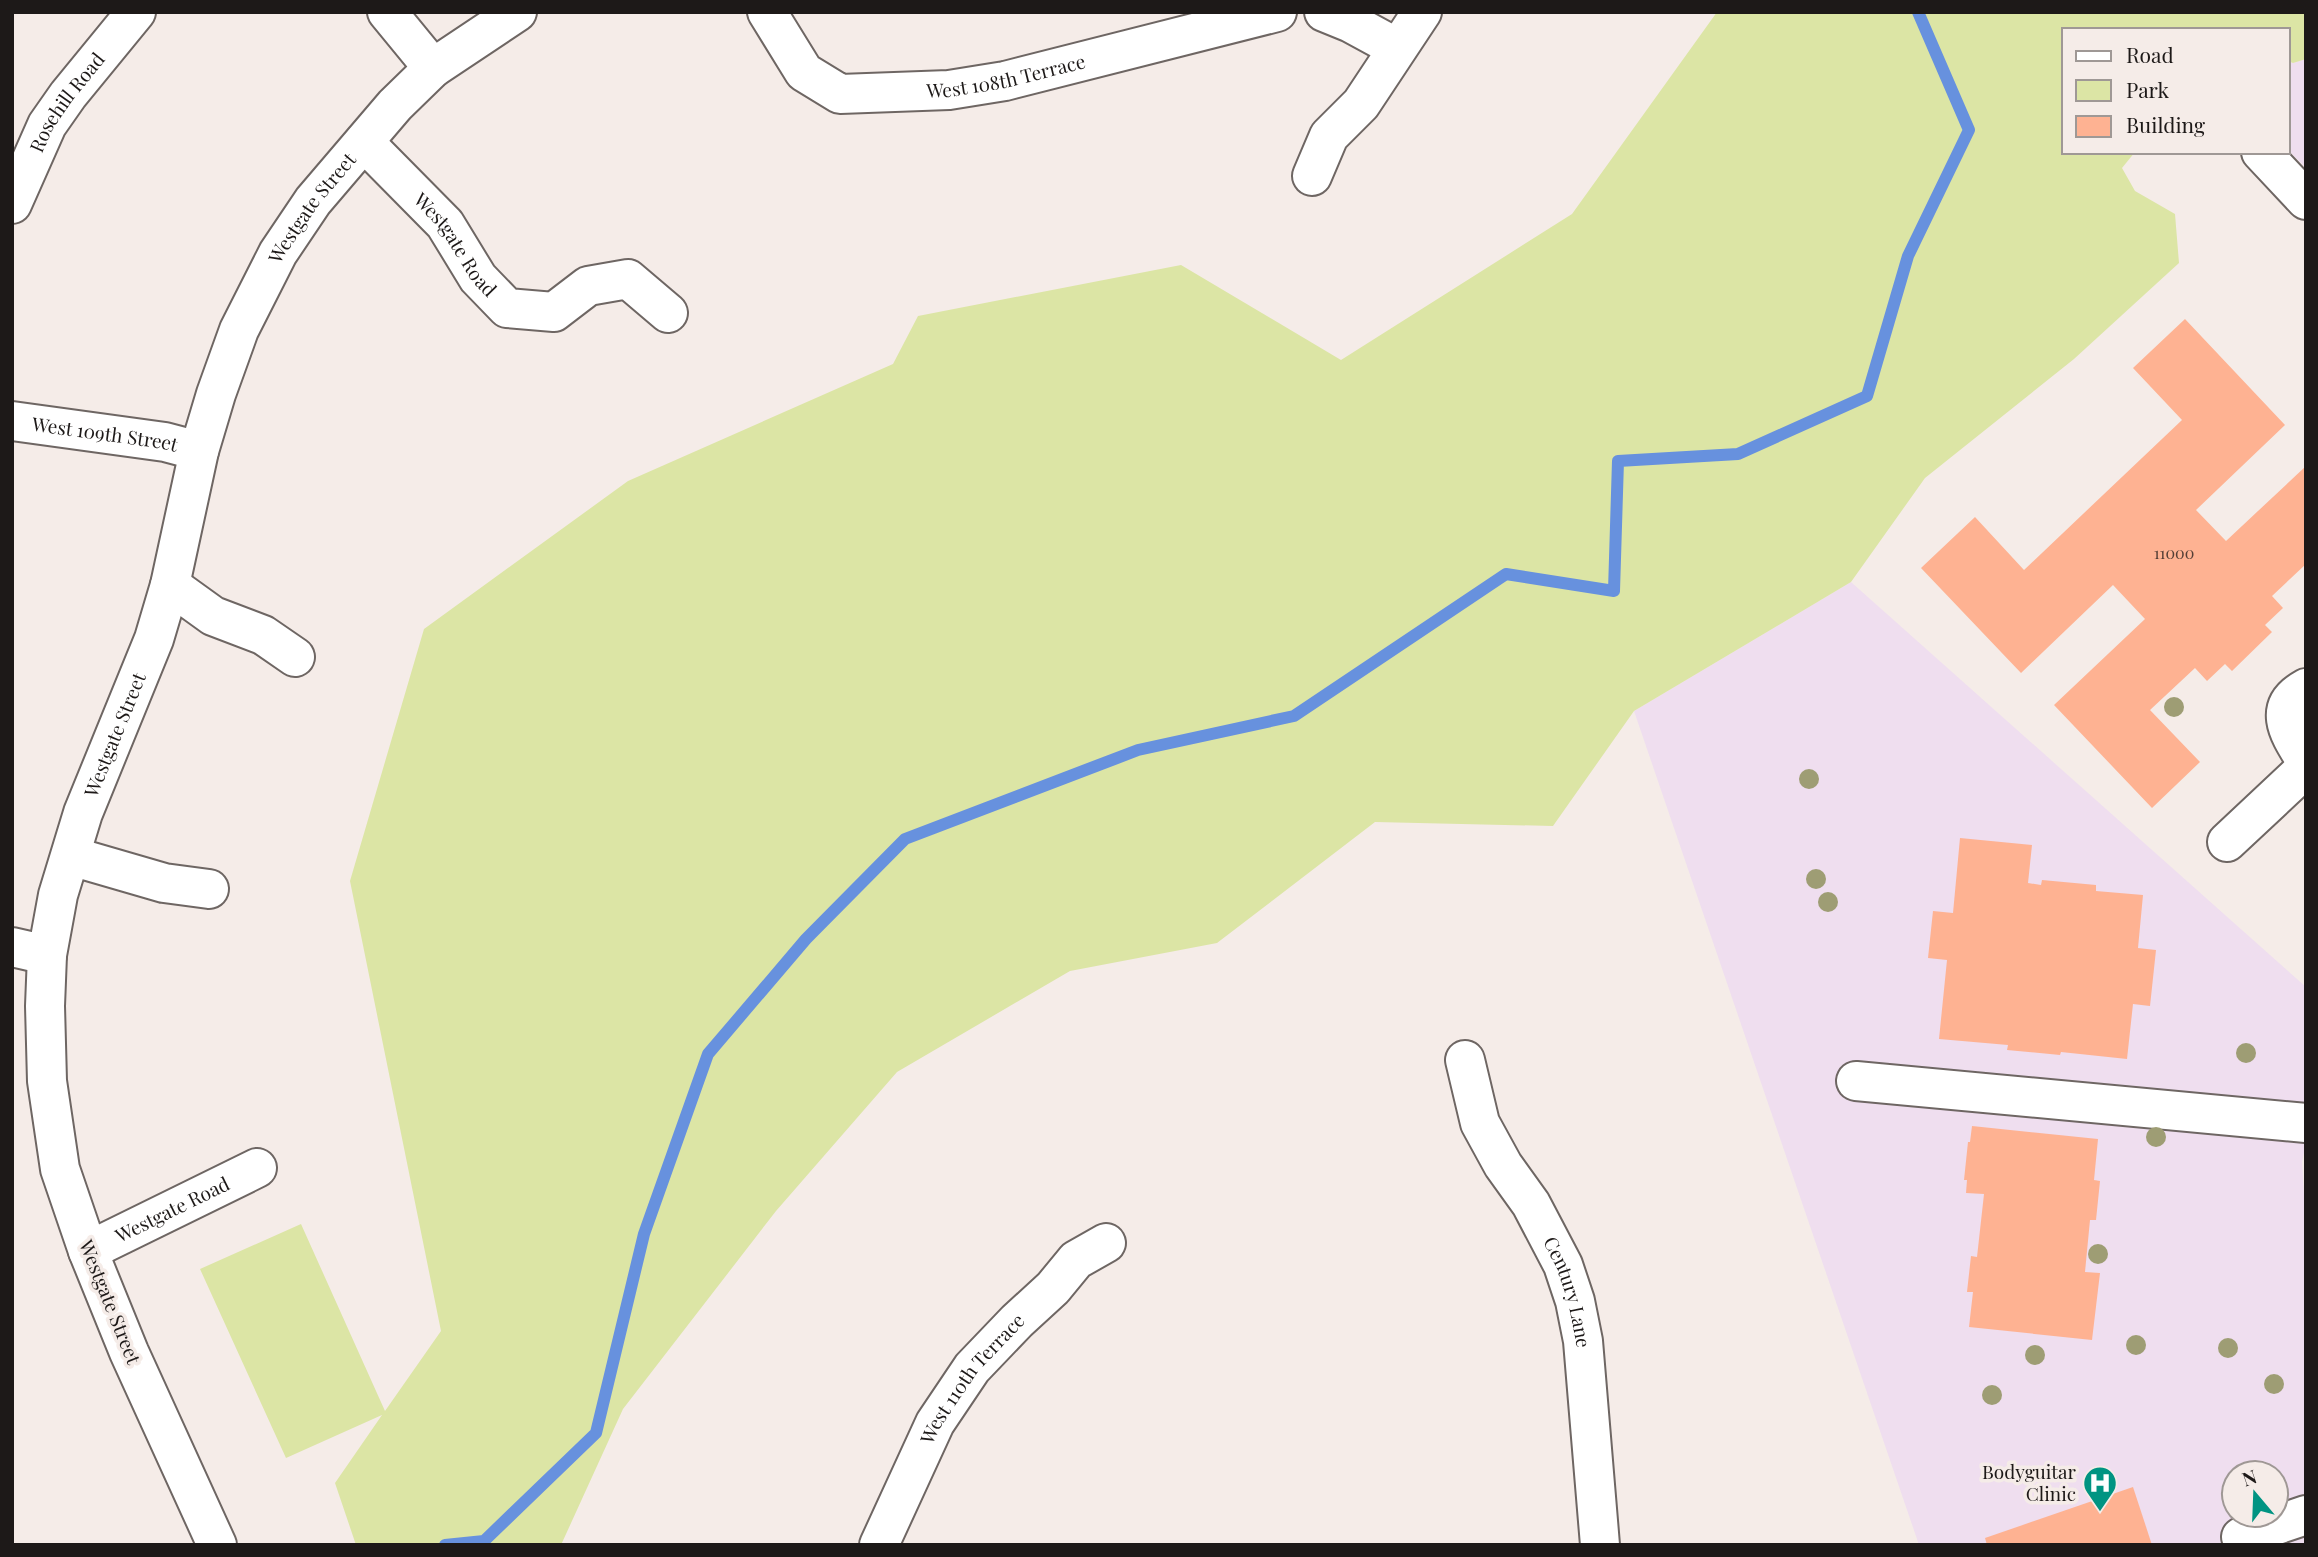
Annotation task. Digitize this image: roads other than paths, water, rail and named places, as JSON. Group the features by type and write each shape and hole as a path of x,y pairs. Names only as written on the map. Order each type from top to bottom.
{"street":[{"name":"Rosehill Road","path":"12,204 47,125 136,12"},
{"path":"387,12 433,68"},
{"name":"Westgate Street","path":"217,1545 129,1352 88,1251 60,1169 47,1081 45,1006 29,951 58,895 83,813 154,639 170,585 199,451 216,394 239,330 278,253 313,201 395,105 433,68 517,12"},
{"name":"West 108th Terrace","path":"767,12 804,72 840,94 949,90 1005,81 1277,12"},
{"path":"1324,12 1397,48"},
{"path":"1312,176 1329,136 1361,104 1422,12"},
{"name":"Westgate Road","path":"364,142 445,224 478,278 507,308 554,312 588,286 628,279 667,313"},
{"path":"2263,154 2306,200"},
{"name":"West 109th Street","path":"12,421 165,442 199,451"},
{"path":"170,585 213,616 262,635 295,657"},
{"path":"2306,688 2298,692 2286,709 2284,721 2306,761"},
{"path":"2227,842 2306,768"},
{"path":"71,856 164,883 209,889"},
{"name":"Century Lane","path":"1465,1060 1480,1124 1503,1165 1531,1204 1563,1265 1575,1301 1583,1341 1600,1545"},
{"path":"1856,1081 2306,1123"},
{"name":"Westgate Road","path":"88,1251 257,1168"},
{"name":"West 110th Terrace","path":"879,1545 935,1423 972,1368 1053,1288 1076,1260 1106,1243"},
{"path":"2241,1537 2306,1515"}],"waterway":[{"path":"445,1545 484,1541 596,1433 644,1234 708,1054 806,939 905,839 1138,750 1294,716 1506,574 1614,591 1618,461 1738,454 1867,396 1908,256 1969,130 1918,12"}],"place":[{"name":"Bodyguitar Clinic","path":"2100,1513"}]}
